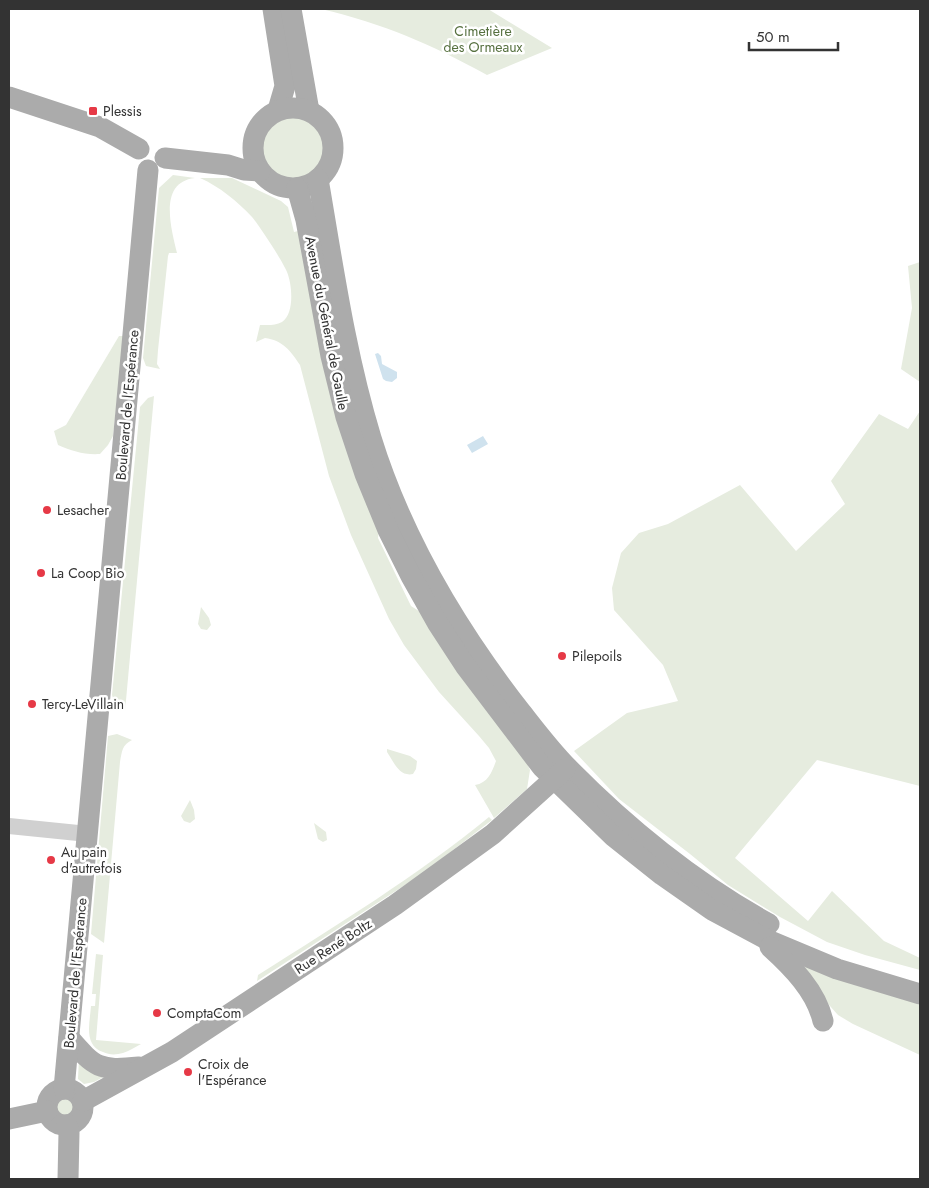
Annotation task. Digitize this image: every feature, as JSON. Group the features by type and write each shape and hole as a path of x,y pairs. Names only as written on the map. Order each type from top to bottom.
{"main road":[{"path":"273,9 284,86 278,110"},
{"path":"291,9 309,110"},
{"path":"9,97 100,127 139,148"},
{"path":"294,107 309,110 319,117 328,128 333,141 333,155 328,168 318,179 308,185 286,188 268,179 260,171 253,149 255,136 260,125 278,110 294,107"},
{"path":"147,143 156,144 162,149 165,158 157,169 148,170 144,169 138,162 137,153 139,148 147,143"},
{"path":"228,165 253,149"},
{"path":"165,158 228,165 244,170 260,171"},
{"name":"Boulevard de l'Espérance","path":"64,1088 148,170"},
{"name":"Avenue du Général de Gaulle","path":"318,179 348,353 369,431 386,481 425,566 467,638 561,773 613,836 662,875 712,910 755,933 837,969 920,994"},
{"name":"Avenue du Général de Gaulle","path":"297,188 306,220 331,356 346,417 365,474 388,530 415,584 438,624 466,667 542,767 561,773 698,880 740,908 806,943 840,958 920,982"},
{"name":"Rue René Boltz","path":"83,1101 172,1052 395,905 493,834 561,773"},
{"path":"755,933 788,963 813,995 823,1021"},
{"path":"69,1038 96,1065 113,1070 146,1067"},
{"path":"64,1088 76,1092 83,1101 84,1107 81,1117 67,1126 56,1123 47,1111 47,1104 53,1093 64,1088"},
{"path":"9,1119 47,1111"},
{"path":"67,1126 69,1133 68,1179"}],"street":[{"path":"9,826 88,834"}],"green space":[{"name":"Cimetière des Ormeaux","path":"321,9 488,9 552,48 487,75 407,36 366,21"},
{"path":"295,116 308,119 318,126 325,136 328,149 325,162 318,172 308,179 295,182 282,179 272,172 265,162 262,149 265,136 272,126 282,119"},
{"path":"173,175 195,178 183,181 171,197 170,219 177,253 169,253 168,256 157,364 160,369 146,366 143,358 159,188"},
{"path":"200,178 232,178 281,201 288,207 294,232 302,230 379,530 378,538 411,606 425,615 523,754 530,770 527,789 494,818 475,785 486,779 496,761 489,748 439,692 404,645 389,619 351,535 329,476 300,365 289,351 276,341 265,338 256,342 260,325 282,322 289,312 291,291 287,272 271,244 252,217 228,195"},
{"path":"920,262 920,382 901,369 912,308 908,266"},
{"path":"119,336 124,336 113,436 108,445 100,454 89,454 58,445 54,431 66,425"},
{"path":"154,396 125,711 115,704 112,695 140,407 148,398"},
{"path":"920,411 920,786 817,760 735,858 808,921 832,891 884,941 920,958 920,970 827,942 780,917 728,885 619,799 574,751 627,713 678,701 663,665 614,610 612,588 621,553 639,533 668,524 740,485 796,551 845,504 831,481 879,414 908,429"},
{"path":"201,607 209,618 211,625 207,630 201,629 198,624"},
{"path":"117,734 132,740 124,746 120,762 104,943 91,934 108,736"},
{"path":"387,749 410,756 417,761 413,774 400,771 387,752"},
{"path":"190,800 195,819 190,823 184,821 181,816"},
{"path":"489,817 492,820 422,874 257,981 258,975 405,880"},
{"path":"314,823 326,832 327,840 323,842 318,839"},
{"path":"96,954 103,955 96,1040 141,1044 123,1053 108,1054 103,1052 97,1049 90,1039 91,1006 95,1006 96,994 92,994"},
{"path":"799,963 920,1000 920,1055 853,1024 838,1015 797,969"},
{"path":"79,1057 107,1075 94,1082 84,1084 78,1079"},
{"path":"67,1096 75,1099 78,1107 75,1115 67,1118 59,1115 56,1107 59,1099"}],"water":[{"path":"378,353 381,356 382,364 397,372 397,378 392,382 383,379 375,354"},
{"path":"483,436 488,444 472,453 467,445"}],"place":[{"name":"Plessis","path":"93,111"},
{"name":"Lesacher","path":"47,510"},
{"name":"La Coop Bio","path":"41,573"},
{"name":"Pilepoils","path":"562,656"},
{"name":"Tercy-LeVillain","path":"32,704"},
{"name":"Au pain d'autrefois","path":"51,860"},
{"name":"ComptaCom","path":"157,1013"},
{"name":"Croix de l'Espérance","path":"188,1072"}]}
